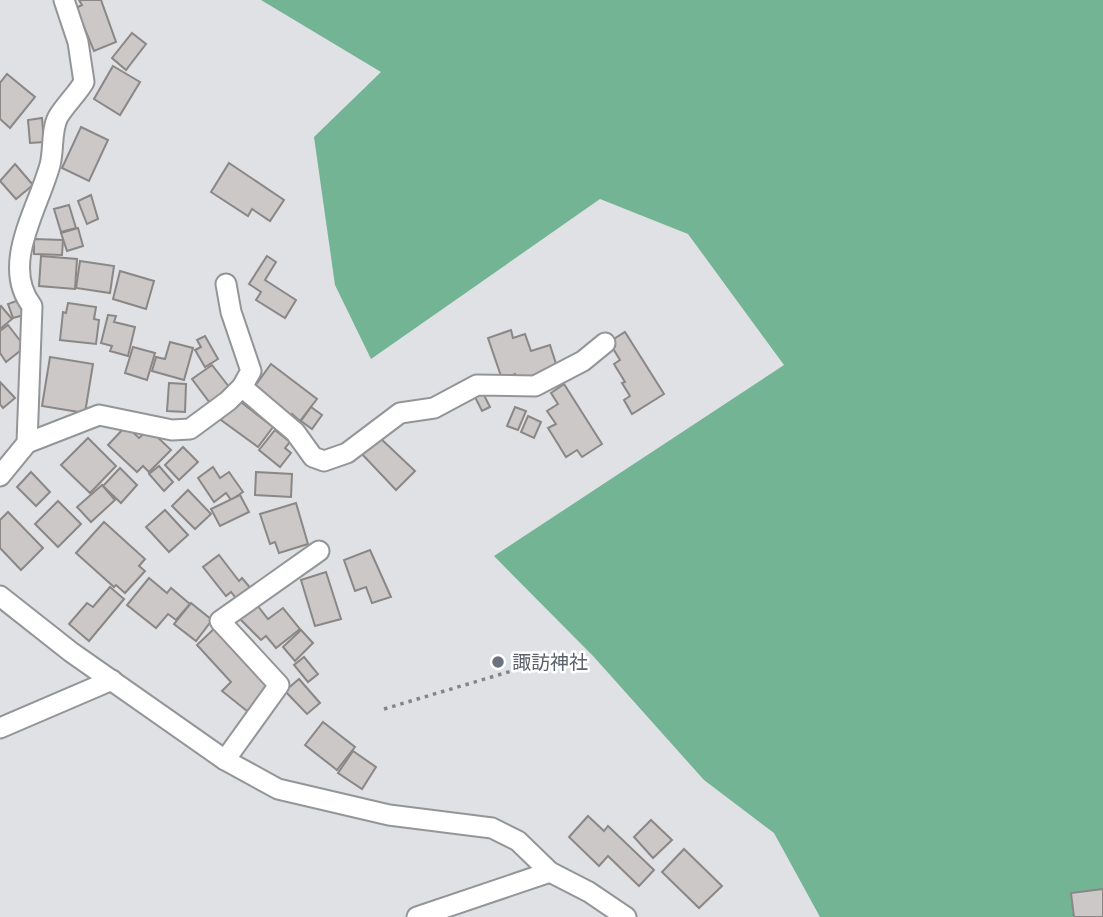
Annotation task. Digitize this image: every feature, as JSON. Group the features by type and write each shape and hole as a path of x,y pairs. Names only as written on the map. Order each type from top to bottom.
{"street":[{"path":"27,443 32,306 21,294 16,276 30,213 50,164 57,118 84,82 78,42 64,0"},
{"path":"0,475 27,443 99,415 172,430 190,429 211,416 242,387 251,371 231,312 226,284"},
{"path":"242,387 295,432 313,457 324,461 347,453 400,413 434,408 477,385 535,386 583,361 605,343"},
{"path":"225,760 279,685 220,621 319,551"},
{"path":"0,596 225,760 278,789 388,815 492,828 519,841 550,872 589,891 626,917"},
{"path":"0,728 112,680"},
{"path":"416,917 550,872"}],"path":[{"path":"384,709 525,667"}],"green space":[{"path":"261,0 1103,0 1103,917 820,917 774,833 704,780 594,657 494,556 784,365 688,234 600,199 371,359 335,285 314,137 381,72"}],"building":[{"path":"79,0 101,0 116,42 94,51 76,8 82,5"},
{"path":"132,33 146,44 126,70 112,58"},
{"path":"113,66 140,82 120,115 94,99"},
{"path":"7,74 35,97 10,128 0,119 0,83"},
{"path":"42,118 44,142 30,143 28,120"},
{"path":"81,127 108,140 89,181 62,168"},
{"path":"229,163 284,200 270,221 252,209 248,216 211,192"},
{"path":"15,164 33,185 16,199 0,181"},
{"path":"91,195 98,219 87,224 78,201"},
{"path":"69,205 76,228 61,232 54,209"},
{"path":"78,228 83,246 67,251 61,233"},
{"path":"34,239 63,240 62,255 34,254"},
{"path":"41,256 77,259 75,289 39,286"},
{"path":"267,256 276,262 265,280 296,300 285,318 256,300 261,292 249,284"},
{"path":"80,261 114,266 110,293 76,288"},
{"path":"120,271 154,281 146,309 113,299"},
{"path":"19,300 24,315 13,318 8,304"},
{"path":"68,303 96,307 94,319 99,320 96,344 60,340 63,312 66,313"},
{"path":"0,307 12,319 0,329"},
{"path":"108,315 116,316 114,322 135,327 128,356 110,351 112,346 101,343"},
{"path":"8,325 25,347 6,362 0,353 0,331"},
{"path":"511,330 513,338 525,334 531,351 550,345 557,367 517,381 515,374 502,379 488,338"},
{"path":"625,332 664,394 632,414 624,400 630,396 622,383 625,382 614,364 620,360 609,342"},
{"path":"205,336 218,359 205,367 195,350 201,347 197,340"},
{"path":"170,342 193,348 184,380 152,371 156,357 165,359"},
{"path":"133,347 155,353 147,380 125,373"},
{"path":"50,357 93,364 85,413 42,406"},
{"path":"271,364 317,399 300,421 292,414 289,418 252,390"},
{"path":"212,365 233,392 213,407 192,379"},
{"path":"0,382 15,398 3,408 0,404"},
{"path":"169,383 186,384 185,412 167,411"},
{"path":"564,384 602,444 582,457 577,450 566,457 548,428 556,424 547,411 558,404 551,393"},
{"path":"482,391 490,407 482,411 474,395"},
{"path":"237,399 273,427 258,447 221,420"},
{"path":"311,407 322,415 312,429 301,421"},
{"path":"515,407 526,411 518,430 507,426"},
{"path":"528,416 541,422 534,438 521,432"},
{"path":"126,426 139,438 149,429 171,450 149,472 143,466 137,472 108,445"},
{"path":"275,430 290,442 285,448 291,453 280,467 259,450"},
{"path":"378,436 415,471 396,490 361,453"},
{"path":"88,438 116,466 90,493 61,465"},
{"path":"183,447 198,462 179,480 165,465"},
{"path":"159,466 173,482 164,491 149,474"},
{"path":"213,467 220,478 229,472 243,492 231,500 226,493 214,502 198,478"},
{"path":"120,468 137,485 121,503 103,486"},
{"path":"31,472 50,492 36,506 17,487"},
{"path":"256,472 292,474 291,497 255,495"},
{"path":"102,485 115,500 91,522 77,507"},
{"path":"188,490 211,514 195,529 172,506"},
{"path":"240,495 249,512 220,526 211,509"},
{"path":"58,501 81,524 58,547 35,524"},
{"path":"296,503 308,544 279,553 275,542 270,544 260,514"},
{"path":"165,510 188,535 169,552 146,527"},
{"path":"8,512 43,548 21,570 0,548 0,520"},
{"path":"104,522 145,559 139,566 145,571 125,593 116,585 114,587 76,553"},
{"path":"370,550 391,597 372,603 366,587 355,591 344,560"},
{"path":"219,555 239,581 242,578 253,591 239,602 231,592 226,596 203,567"},
{"path":"326,572 341,619 315,626 301,580"},
{"path":"149,578 167,593 171,588 190,604 176,620 168,614 156,628 127,605"},
{"path":"110,587 124,599 89,641 69,624 87,603 93,607"},
{"path":"191,603 212,620 196,641 174,624"},
{"path":"257,605 268,619 283,608 300,629 276,648 266,636 261,640 240,619"},
{"path":"219,624 276,684 247,711 222,691 231,682 197,645"},
{"path":"301,630 313,643 295,661 283,647"},
{"path":"304,657 318,674 308,682 294,665"},
{"path":"299,679 320,703 307,714 285,691"},
{"path":"323,722 355,747 337,770 305,745"},
{"path":"353,751 376,767 362,789 338,773"},
{"path":"588,816 604,831 608,826 654,870 639,886 608,856 599,866 569,837"},
{"path":"651,820 672,840 653,858 634,837"},
{"path":"684,849 722,886 699,908 662,872"},
{"path":"1103,889 1103,917 1074,917 1071,893"}],"place":[{"name":"諏訪神社","path":"498,662"}]}
